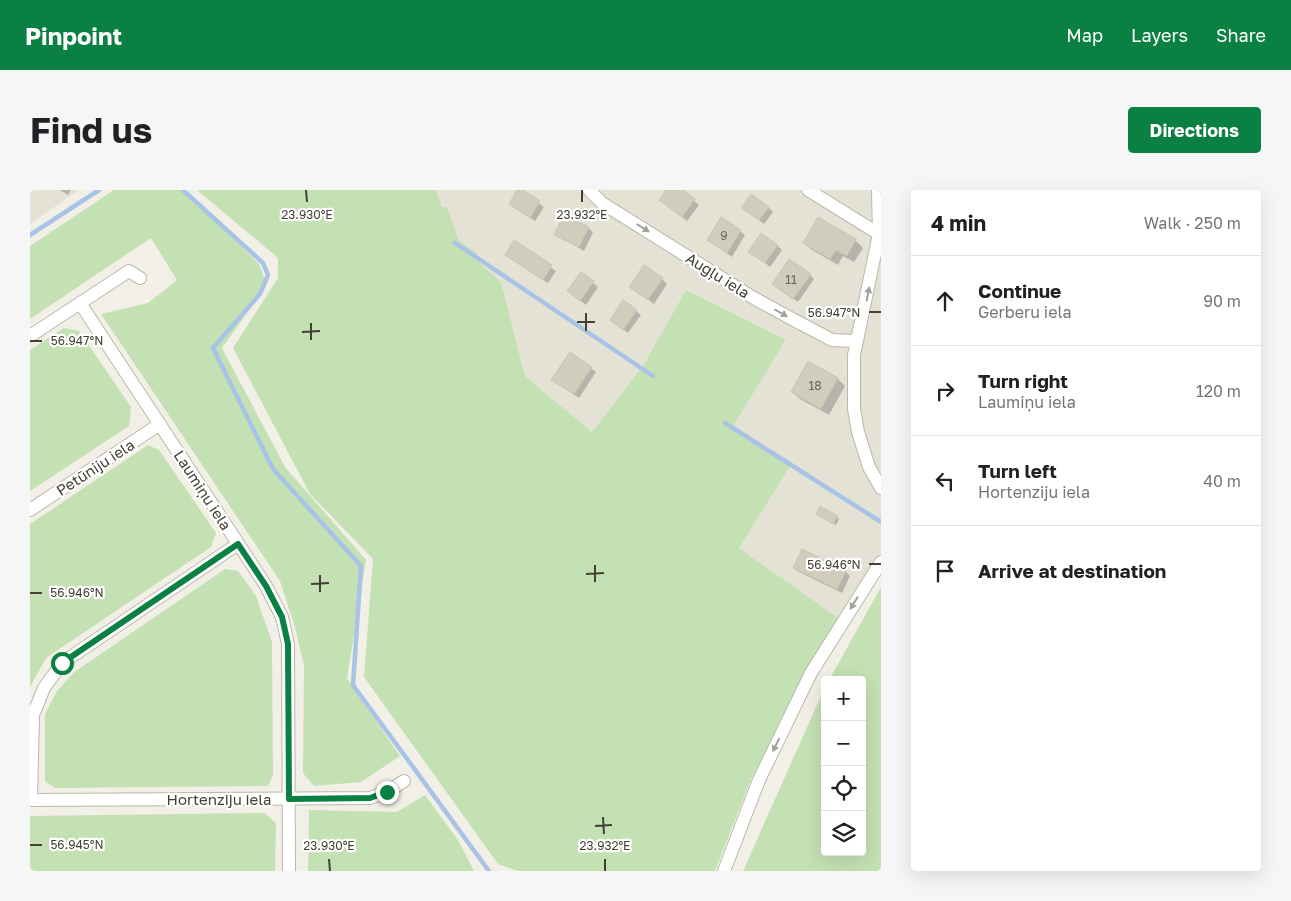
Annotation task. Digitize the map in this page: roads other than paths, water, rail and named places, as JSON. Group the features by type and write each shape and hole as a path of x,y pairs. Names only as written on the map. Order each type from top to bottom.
{"street":[{"name":"Augļu iela","path":"589,190 602,203 752,296 832,340 856,341"},
{"path":"808,190 880,234"},
{"path":"878,190 880,234 866,307 856,341 854,409 858,432 869,467 881,488"},
{"path":"30,336 129,271 140,278"},
{"name":"Laumiņu iela","path":"80,303 266,586 282,617 288,644 289,871"},
{"name":"Petūniju iela","path":"30,510 160,424"},
{"path":"31,800 33,715 44,688 62,663 238,544"},
{"path":"724,871 760,780 811,673 881,562"},
{"name":"Hortenziju iela","path":"31,800 370,798 387,792 404,781"}],"waterway":[{"path":"30,235 99,190"},
{"path":"183,190 263,263 268,275 260,294 213,348 273,469 361,566 353,685 489,871"},
{"path":"455,243 653,376"},
{"path":"725,423 881,522"}]}
